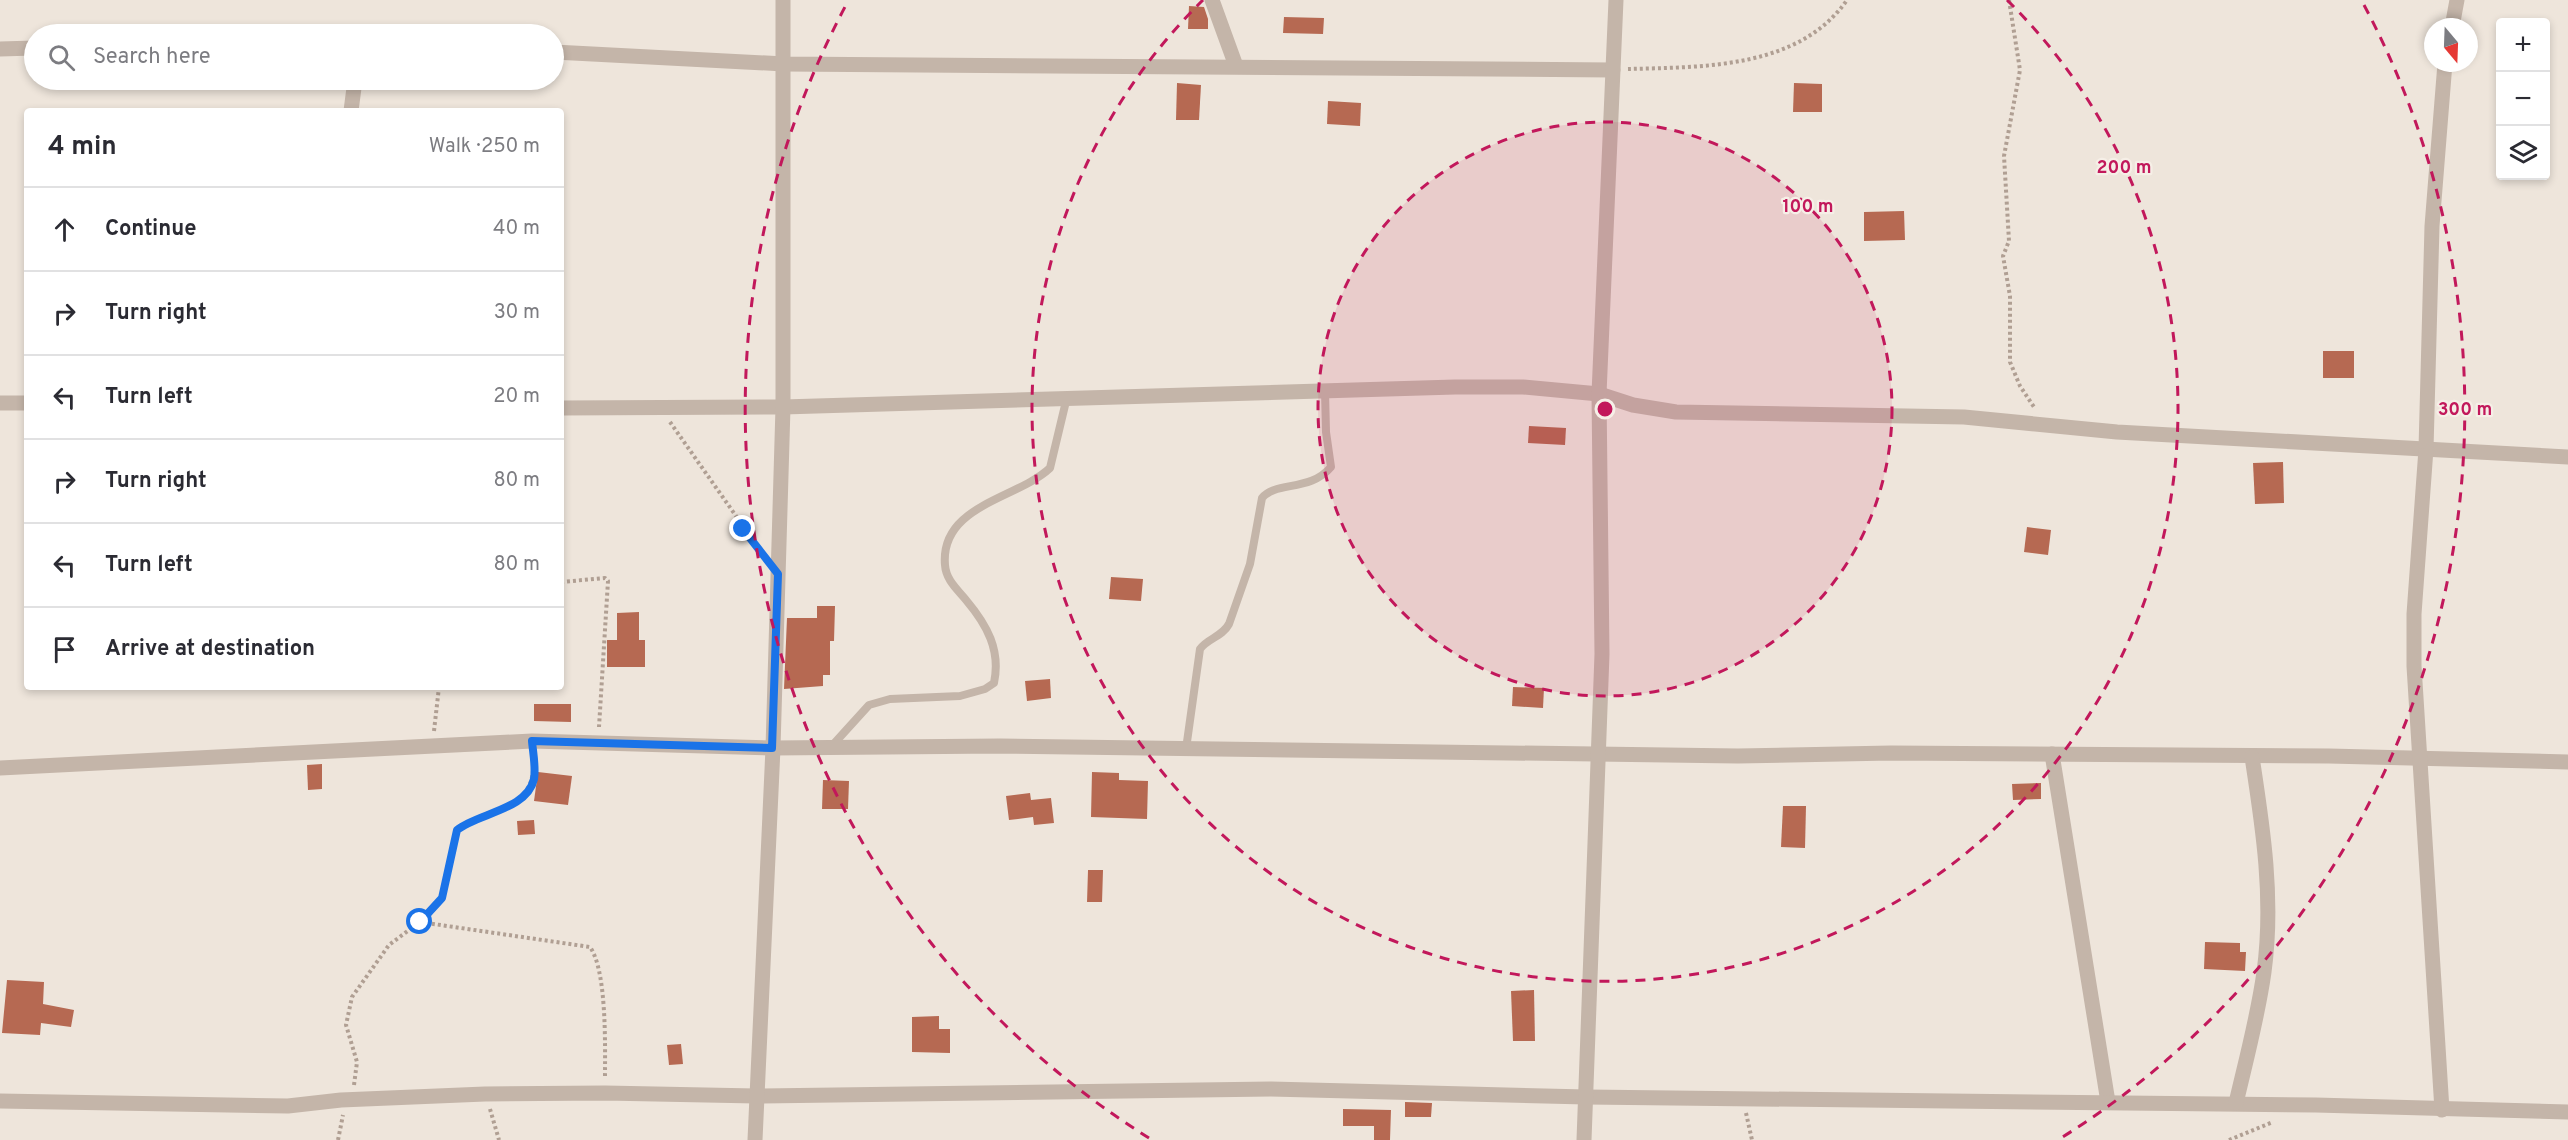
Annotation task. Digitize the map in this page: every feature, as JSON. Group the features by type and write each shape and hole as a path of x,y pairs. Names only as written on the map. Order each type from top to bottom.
{"street":[{"path":"755,1140 772,748 783,406 783,0"},
{"path":"1212,0 1236,66"},
{"path":"1584,1140 1596,755 1602,654 1599,394 1616,0"},
{"path":"2454,18 2457,0"},
{"path":"0,49 24,48"},
{"path":"564,53 784,64 1613,70"},
{"path":"2442,1110 2419,758 2414,666 2414,614 2426,449 2432,226 2444,72"},
{"path":"351,108 354,90"},
{"path":"564,408 783,406 1523,387 1599,394 1633,405 1676,412 1964,417 2045,426 2568,457"},
{"path":"0,403 24,403"},
{"path":"0,768 432,748 532,741 772,748 1000,746 1596,755 2052,754 2568,762"},
{"path":"2052,754 2108,1102"},
{"path":"2236,1103 2260,996 2266,946 2267,876 2253,756"},
{"path":"0,1101 288,1106 341,1100 485,1094 605,1093 756,1096 1271,1089 1586,1097 2236,1103 2568,1112"}],"lane":[{"path":"1186,749 1200,649 1205,643 1224,632 1229,624 1250,564 1262,498 1275,490 1314,481 1331,466 1326,432 1324,391"},
{"path":"830,748 869,705 890,699 960,696 985,689 994,683 998,663 992,643 983,623 947,576 946,549 963,520 979,507 1050,468 1067,397"}],"path":[{"path":"1613,70 1723,65 1754,58 1802,40 1833,16 1847,0"},
{"path":"2009,0 2020,70 2004,156 2009,241 2003,256 2010,296 2009,345 2015,376 2045,426"},
{"path":"658,408 691,450 743,529 778,574"},
{"path":"564,582 605,578 608,581 602,706 597,742"},
{"path":"432,748 439,690"},
{"path":"338,1140 344,1119 341,1100 356,1082 357,1074 355,1054 346,1025 352,997 389,945 420,922 442,898 457,830 513,803 532,784 534,772 532,741"},
{"path":"420,922 590,947 597,964 604,1010 605,1093"},
{"path":"485,1094 499,1140"},
{"path":"1743,1097 1752,1140"}],"building":[{"path":"1189,6 1204,7 1208,29 1188,29"},
{"path":"1284,17 1324,18 1323,34 1283,33"},
{"path":"1177,83 1201,85 1199,120 1176,120"},
{"path":"1794,83 1822,84 1822,112 1793,112"},
{"path":"1328,101 1361,103 1360,126 1327,124"},
{"path":"1904,211 1905,240 1864,241 1864,212"},
{"path":"2323,351 2354,351 2354,378 2323,378"},
{"path":"1529,426 1566,428 1565,445 1528,443"},
{"path":"2283,462 2284,503 2255,504 2253,463"},
{"path":"2027,527 2051,530 2048,555 2024,552"},
{"path":"1111,577 1143,579 1141,601 1109,599"},
{"path":"817,606 835,606 834,641 830,641 830,675 823,675 823,686 784,689 787,618 817,618"},
{"path":"639,612 639,640 645,640 645,667 607,667 607,640 617,640 617,613"},
{"path":"1050,679 1051,698 1027,701 1025,681"},
{"path":"1513,687 1544,688 1543,708 1512,706"},
{"path":"534,704 571,704 571,722 534,721"},
{"path":"322,764 322,789 308,790 307,765"},
{"path":"538,772 572,776 568,805 534,801"},
{"path":"1092,772 1119,773 1119,780 1148,781 1147,819 1091,817"},
{"path":"823,780 849,781 848,809 822,809"},
{"path":"2041,783 2041,799 2013,800 2012,784"},
{"path":"1030,793 1031,800 1051,798 1054,823 1034,825 1033,817 1009,820 1006,796"},
{"path":"1783,806 1806,806 1805,848 1781,847"},
{"path":"534,820 535,834 518,835 517,821"},
{"path":"1088,870 1103,870 1102,902 1087,902"},
{"path":"2205,942 2240,943 2240,952 2246,952 2245,971 2204,969"},
{"path":"7,980 44,982 43,1004 74,1010 71,1027 41,1023 40,1035 2,1033"},
{"path":"1534,990 1535,1041 1513,1041 1511,991"},
{"path":"939,1016 939,1029 950,1029 950,1053 912,1052 912,1017"},
{"path":"681,1044 683,1064 669,1065 667,1045"},
{"path":"1405,1102 1432,1103 1431,1117 1405,1117"},
{"path":"1343,1109 1391,1110 1390,1140 1374,1140 1374,1126 1343,1126"}],"route":[{"path":"420,922 436,908 446,890 452,846 457,830 483,815 513,803 532,784 534,779 532,741 772,748 778,574 743,529"}]}
